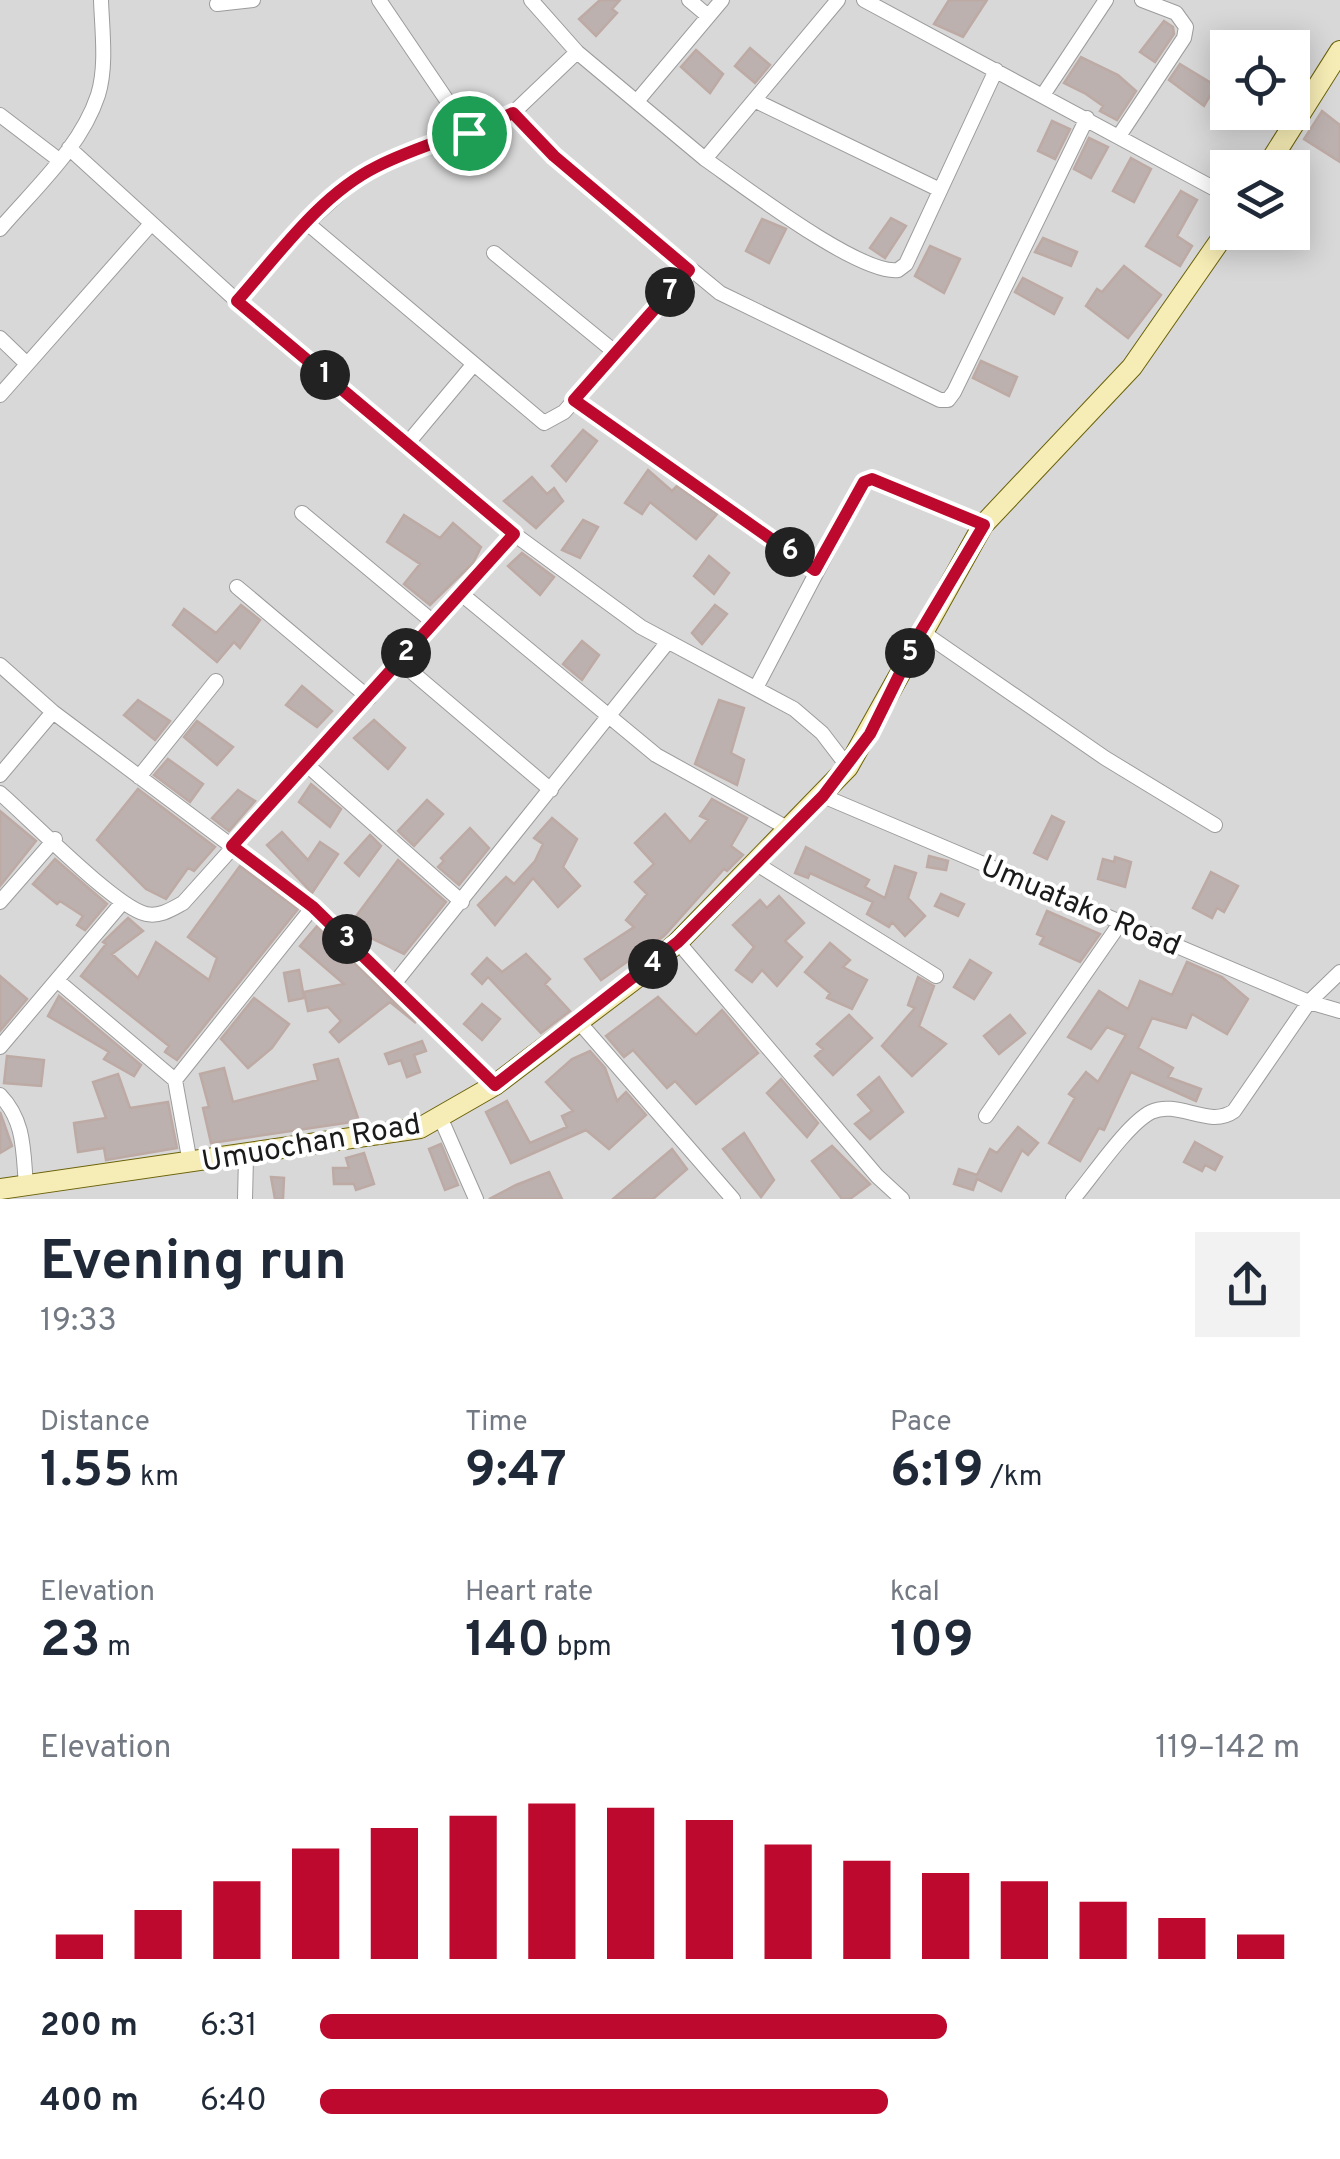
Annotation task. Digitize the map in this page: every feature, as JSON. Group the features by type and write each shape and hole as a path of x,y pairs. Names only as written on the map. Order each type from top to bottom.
{"street":[{"path":"0,229 64,154 99,92 101,0"},
{"path":"217,4 253,0"},
{"path":"379,0 469,133"},
{"path":"531,0 577,52 705,159 785,216 888,271 906,264 996,70"},
{"path":"690,0 708,16"},
{"path":"638,100 722,0"},
{"path":"705,159 838,0"},
{"path":"864,0 1210,186"},
{"path":"1043,95 1106,0"},
{"path":"1119,136 1184,38 1186,27 1176,14 1142,0"},
{"path":"1277,150 1340,51"},
{"path":"237,301 307,223 353,181 378,166 513,113 577,52"},
{"path":"756,101 940,190"},
{"path":"513,113 554,156 689,270 751,312 940,400 948,400 1086,118"},
{"path":"0,115 64,154 514,534 666,643 757,686 822,733 848,767"},
{"path":"307,223 544,422 553,422 574,400 689,270"},
{"path":"0,394 150,225"},
{"name":"Umuochan Road","path":"0,1189 396,1134 441,1119 495,1085 579,1022 678,942 848,767 870,734 921,631 984,525 1132,367 1213,250"},
{"path":"494,253 616,353"},
{"path":"0,338 27,364"},
{"path":"407,444 473,365"},
{"path":"574,400 815,570"},
{"path":"757,686 864,482 872,479 984,525"},
{"path":"302,512 433,622"},
{"path":"0,793 122,903 147,914 166,913 183,903 514,534"},
{"path":"237,587 370,698"},
{"path":"459,592 656,755 789,830"},
{"path":"921,631 1105,758 1215,825"},
{"path":"394,984 666,643"},
{"path":"399,661 551,790"},
{"path":"0,665 53,712 313,907 495,1085"},
{"path":"138,777 216,681"},
{"path":"0,775 53,712"},
{"path":"308,766 462,902"},
{"name":"Umuatako Road","path":"823,796 1308,1002 1340,1011"},
{"path":"0,902 54,839"},
{"path":"756,863 936,976"},
{"path":"0,1047 60,982 122,903"},
{"path":"174,1080 313,907"},
{"path":"986,1116 1121,922"},
{"path":"678,942 877,1176 902,1199"},
{"path":"1073,1199 1150,1112 1171,1109 1216,1118 1234,1112 1308,1002 1340,972"},
{"path":"60,982 174,1080 190,1163"},
{"path":"579,1022 733,1199"},
{"path":"0,1095 16,1114 22,1133 26,1185"},
{"path":"441,1119 476,1199"},
{"path":"246,1156 246,1199"}],"shaded area":[{"path":"0,0 1340,0 1340,1199 0,1199"}],"building":[{"path":"600,0 620,0 612,9 617,13 596,36 579,19"},
{"path":"949,0 987,0 963,37 934,24"},
{"path":"1164,21 1173,27 1174,34 1155,62 1140,52"},
{"path":"750,48 770,65 755,83 735,66"},
{"path":"696,50 723,74 710,93 681,67"},
{"path":"1081,57 1118,75 1136,91 1117,120 1100,111 1103,106 1086,94 1064,83"},
{"path":"1180,64 1210,82 1210,96 1204,106 1169,80"},
{"path":"1322,111 1340,125 1340,162 1304,139"},
{"path":"1052,121 1070,129 1055,159 1038,151"},
{"path":"1089,138 1108,147 1091,178 1074,169"},
{"path":"1131,158 1151,169 1134,202 1113,191"},
{"path":"1181,191 1197,200 1177,236 1192,246 1180,266 1146,246"},
{"path":"891,218 906,226 885,258 870,248"},
{"path":"762,219 786,229 769,263 746,251"},
{"path":"1043,238 1077,252 1071,266 1035,252"},
{"path":"930,246 960,259 944,293 915,276"},
{"path":"1124,266 1161,295 1128,338 1086,306 1097,289 1102,292"},
{"path":"1023,278 1062,298 1054,314 1015,292"},
{"path":"981,361 1017,377 1009,396 973,378"},
{"path":"583,430 597,441 566,481 552,466"},
{"path":"648,470 672,491 677,486 717,514 696,539 650,502 642,514 625,503"},
{"path":"532,477 547,494 554,488 563,501 536,528 504,501"},
{"path":"404,515 440,538 453,523 481,547 473,563 430,605 404,584 420,564 387,542"},
{"path":"583,520 598,527 580,558 562,550"},
{"path":"522,553 554,577 540,595 508,566"},
{"path":"709,556 729,573 714,594 694,576"},
{"path":"241,605 260,620 240,648 234,642 217,662 173,625 184,609 216,633"},
{"path":"715,605 727,614 702,644 692,633"},
{"path":"582,641 599,655 582,680 563,664"},
{"path":"302,686 332,711 317,727 286,705"},
{"path":"138,700 170,721 155,740 124,715"},
{"path":"719,700 744,708 731,753 744,760 737,785 695,764"},
{"path":"374,720 405,748 388,769 354,738"},
{"path":"197,721 233,747 217,765 184,737"},
{"path":"168,759 203,784 190,802 154,775"},
{"path":"311,784 341,809 330,827 299,802"},
{"path":"138,789 215,847 194,871 188,868 166,899 146,889 97,840"},
{"path":"238,790 255,801 229,831 212,818"},
{"path":"712,799 747,818 731,846 743,855 727,871 724,869 664,936 601,980 585,959 634,927 626,920 647,894 635,882 654,864 635,843 665,814 690,842 708,820 700,816"},
{"path":"427,800 443,814 414,846 398,831"},
{"path":"0,811 36,841 0,886"},
{"path":"1052,816 1064,822 1047,859 1034,853"},
{"path":"552,818 577,839 563,867 580,886 558,907 533,878 495,925 478,905 506,877 514,884 535,861 543,844 534,838"},
{"path":"470,828 489,848 459,885 438,867 444,861 441,858"},
{"path":"282,832 308,860 320,842 338,854 312,893 267,845"},
{"path":"370,835 381,846 359,876 345,863"},
{"path":"806,847 869,880 865,887 885,898 895,866 916,873 908,898 925,916 905,936 892,922 889,927 867,914 873,902 810,873 808,878 795,873"},
{"path":"929,856 948,861 946,870 927,867"},
{"path":"1115,857 1131,862 1125,887 1098,879 1103,859 1114,862"},
{"path":"55,859 107,904 85,930 77,925 83,916 60,901 57,904 33,884"},
{"path":"398,860 446,902 404,954 348,927"},
{"path":"240,866 298,909 177,1060 165,1052 169,1046 81,976 106,944 103,942 128,918 143,931 112,954 138,978 156,942 209,980 217,958 188,937"},
{"path":"1211,872 1238,886 1224,912 1217,908 1212,918 1193,908"},
{"path":"941,894 964,904 958,916 935,906"},
{"path":"779,896 804,923 785,941 802,957 777,986 762,970 752,982 736,970 754,947 733,925 760,900 767,908"},
{"path":"1047,911 1100,934 1080,962 1040,944 1044,937 1037,934"},
{"path":"317,926 416,1023 390,1002 339,1042 330,1032 341,1021 328,1007 308,1011 304,992 344,984 300,946"},
{"path":"830,943 850,960 843,967 867,980 852,1009 827,998 830,993 805,972"},
{"path":"526,954 550,979 545,984 570,1011 541,1033 488,977 482,984 472,974 487,958 502,972"},
{"path":"970,960 991,973 974,999 954,987"},
{"path":"1187,962 1222,977 1248,999 1227,1034 1192,1014 1186,1028 1152,1018 1138,1048 1173,1068 1168,1077 1201,1089 1196,1101 1131,1072 1104,1130 1099,1128 1080,1161 1049,1143 1075,1098 1069,1094 1086,1072 1098,1082 1126,1035 1107,1027 1091,1049 1068,1037 1099,991 1128,1009 1140,981 1172,995"},
{"path":"299,970 304,998 289,1001 284,973"},
{"path":"0,976 27,999 0,1031"},
{"path":"918,977 934,986 919,1026 946,1044 912,1076 882,1046 915,1008 908,1005"},
{"path":"59,996 141,1065 134,1076 104,1059 109,1052 48,1016"},
{"path":"658,997 696,1035 722,1010 758,1053 696,1104 675,1081 667,1088 633,1050 624,1057 606,1036"},
{"path":"254,998 289,1024 272,1048 248,1068 221,1039"},
{"path":"482,1004 500,1019 482,1040 464,1024"},
{"path":"849,1015 872,1038 833,1075 815,1056 823,1049 817,1044"},
{"path":"1010,1015 1025,1033 999,1054 984,1036"},
{"path":"422,1041 426,1051 414,1055 420,1072 407,1077 401,1060 389,1064 385,1054"},
{"path":"590,1051 605,1068 617,1101 626,1092 646,1115 609,1149 586,1130 511,1163 486,1112 507,1101 530,1143 567,1127 562,1116 573,1111 546,1082 572,1059"},
{"path":"7,1056 44,1060 41,1086 4,1083"},
{"path":"338,1059 359,1121 211,1143 203,1108 209,1107 200,1074 224,1068 233,1102 318,1080 314,1065"},
{"path":"118,1074 130,1108 168,1102 177,1148 106,1160 104,1148 78,1152 74,1123 106,1118 93,1082"},
{"path":"879,1077 903,1112 870,1139 855,1124 872,1111 858,1095"},
{"path":"781,1079 818,1123 807,1137 767,1093"},
{"path":"0,1112 12,1146 0,1153"},
{"path":"1018,1127 1038,1143 1028,1155 1022,1150 1001,1191 977,1179 973,1190 954,1184 959,1169 977,1175 990,1149 997,1153"},
{"path":"744,1133 774,1180 761,1197 723,1149"},
{"path":"1195,1142 1222,1157 1215,1170 1205,1165 1202,1171 1184,1162"},
{"path":"441,1144 458,1185 445,1190 429,1149"},
{"path":"832,1146 870,1184 850,1199 842,1199 812,1161"},
{"path":"672,1149 687,1169 653,1199 613,1199"},
{"path":"364,1153 374,1184 356,1190 354,1184 334,1184 333,1168 349,1168 346,1158"},
{"path":"549,1172 562,1199 489,1199 516,1185"},
{"path":"271,1177 284,1178 283,1199 275,1199"}],"route":[{"path":"513,113 554,156 689,270 574,400 815,570 864,482 872,479 984,525 921,631 870,734 823,796 678,942 495,1085 313,907 232,846 370,698 459,592 514,534 237,301 307,223 353,181 378,166 469,133 513,113"}]}
